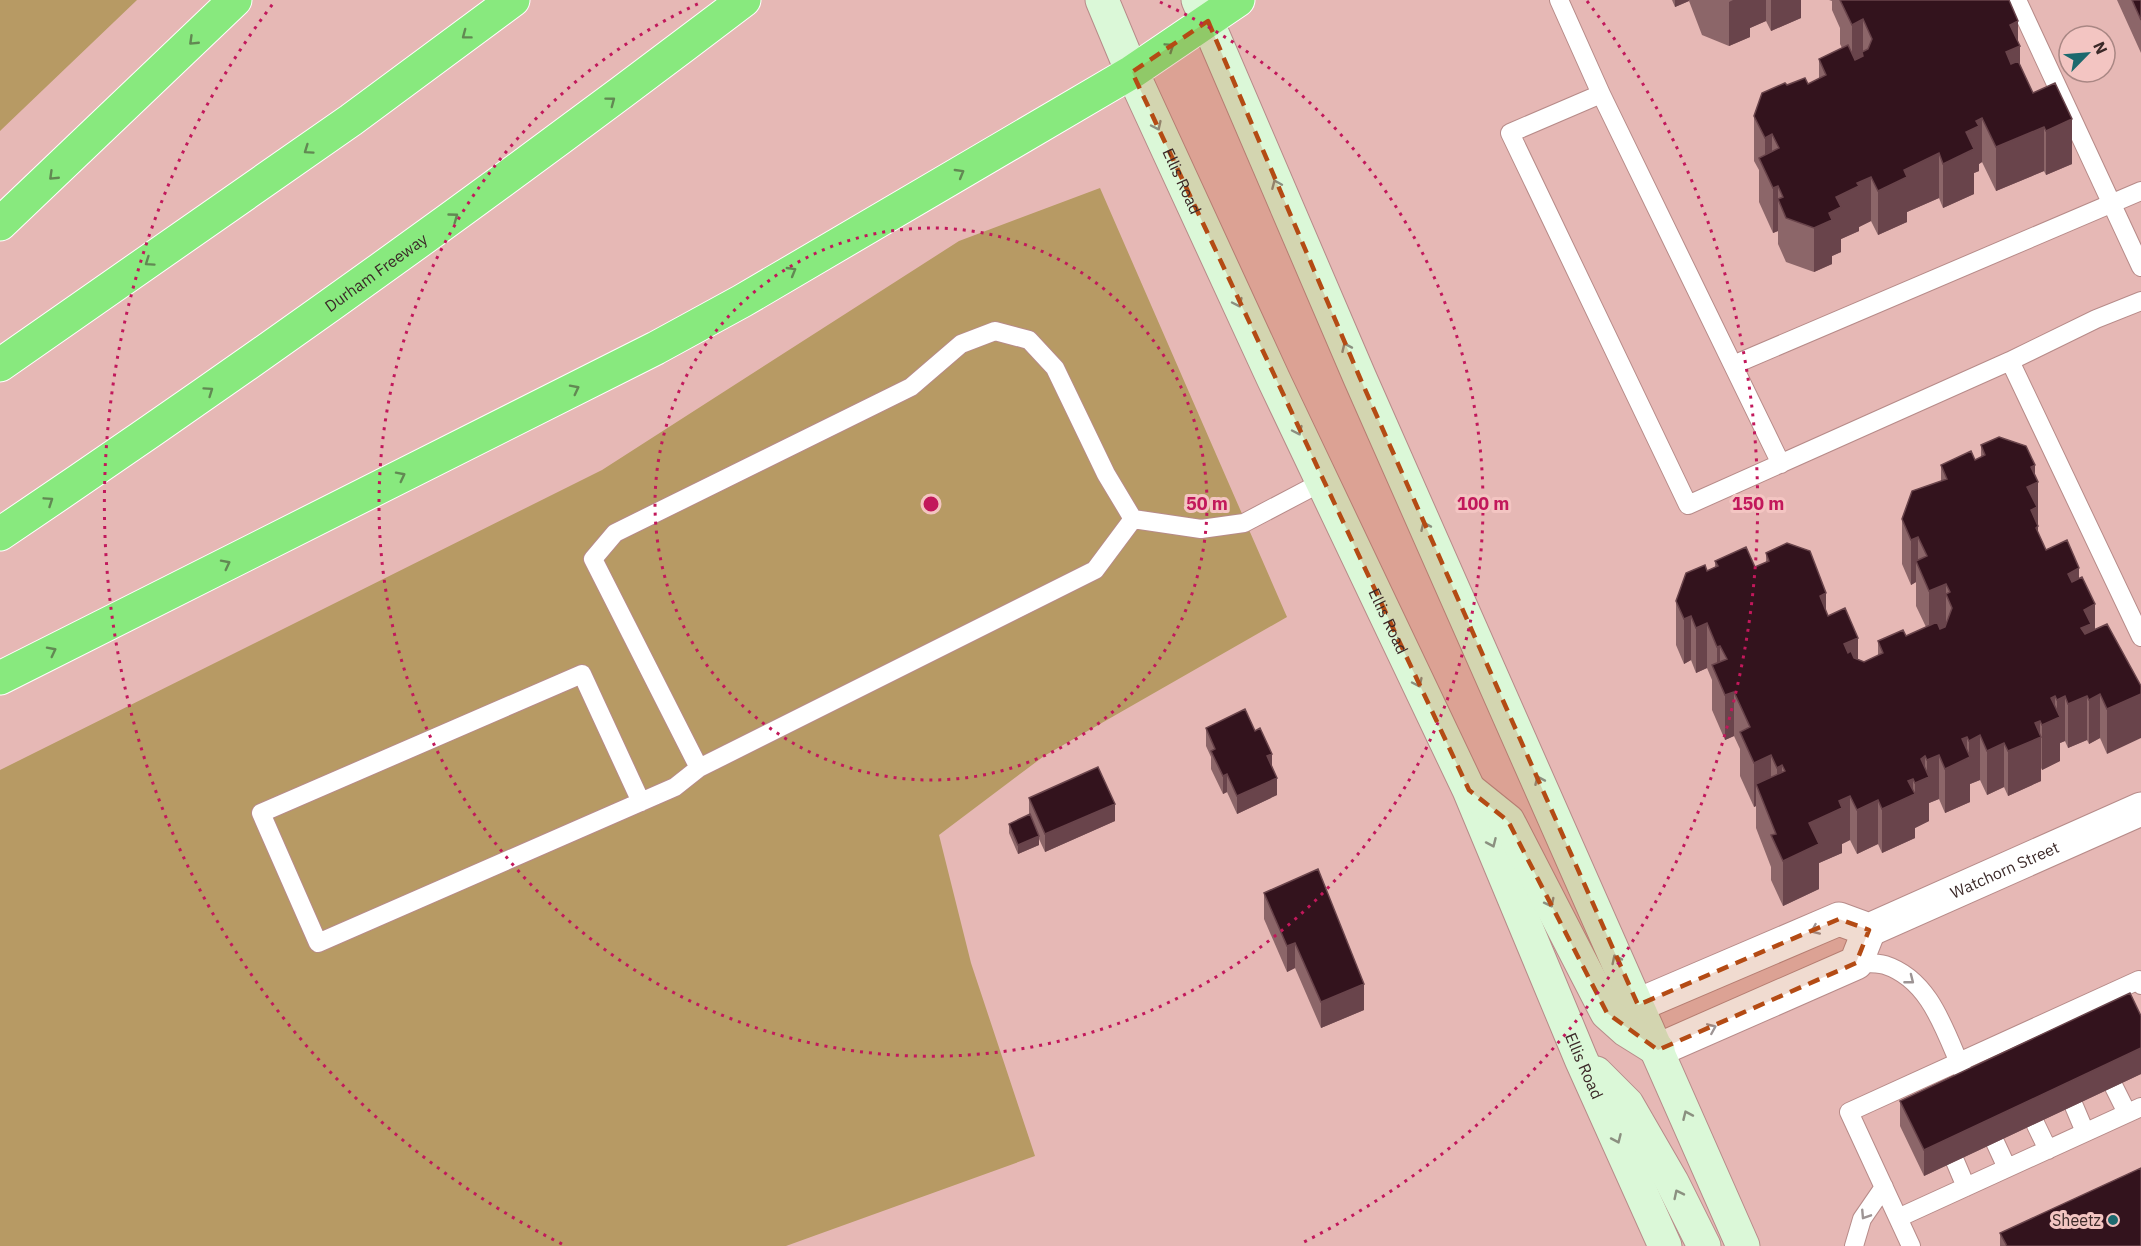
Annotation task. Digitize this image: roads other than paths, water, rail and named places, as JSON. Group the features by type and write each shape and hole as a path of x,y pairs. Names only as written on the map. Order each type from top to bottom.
{"highway":[{"path":"0,224 236,0"},
{"path":"0,365 341,127 513,0"},
{"name":"Durham Freeway","path":"0,534 249,363 432,233 744,0"},
{"path":"0,678 656,348 742,301 1132,72 1203,11 1238,0"}],"main road":[{"name":"Ellis Road","path":"1102,0 1132,72 1468,790 1581,1059 1665,1246"},
{"path":"1203,11 1346,346 1743,1246"},
{"path":"1468,790 1508,821 1607,1013 1626,1030 1658,1050"},
{"path":"1581,1059 1627,1104 1672,1182 1704,1246"}],"street":[{"name":"Watchorn Street","path":"1869,930 2141,809"},
{"path":"1638,1005 1839,919 1869,930 1856,963 1658,1050"}],"lane":[{"path":"1559,0 1601,94 1781,464"},
{"path":"2017,0 2141,267"},
{"path":"1601,94 1510,133 1688,506 2010,361 2096,319 2141,301"},
{"path":"1733,364 2141,191"},
{"path":"699,768 593,559 615,533 910,387 961,344 995,331 1029,340 1055,368 1106,474 1133,519"},
{"path":"2010,361 2141,637"},
{"path":"1133,519 1201,529 1244,523 1322,482"},
{"path":"641,802 582,674 261,813 318,943 641,802 675,787 699,768 1095,570 1133,519"},
{"path":"1856,963 1883,964 1903,974 1921,988 1935,1009 1973,1093"},
{"path":"1911,1246 1849,1112 2139,980 2141,985"},
{"path":"2078,1008 2087,1028"},
{"path":"2037,1026 2046,1046"},
{"path":"1999,1044 2008,1064"},
{"path":"1918,1081 1927,1101"},
{"path":"1898,1218 2134,1110 2114,1087"},
{"path":"2074,1106 2085,1132"},
{"path":"2035,1123 2048,1150"},
{"path":"1995,1142 2007,1168"},
{"path":"1955,1161 1966,1187"},
{"path":"1854,1246 1862,1219 1884,1187"}],"place":[{"name":"Sheetz","path":"2113,1220"}]}
